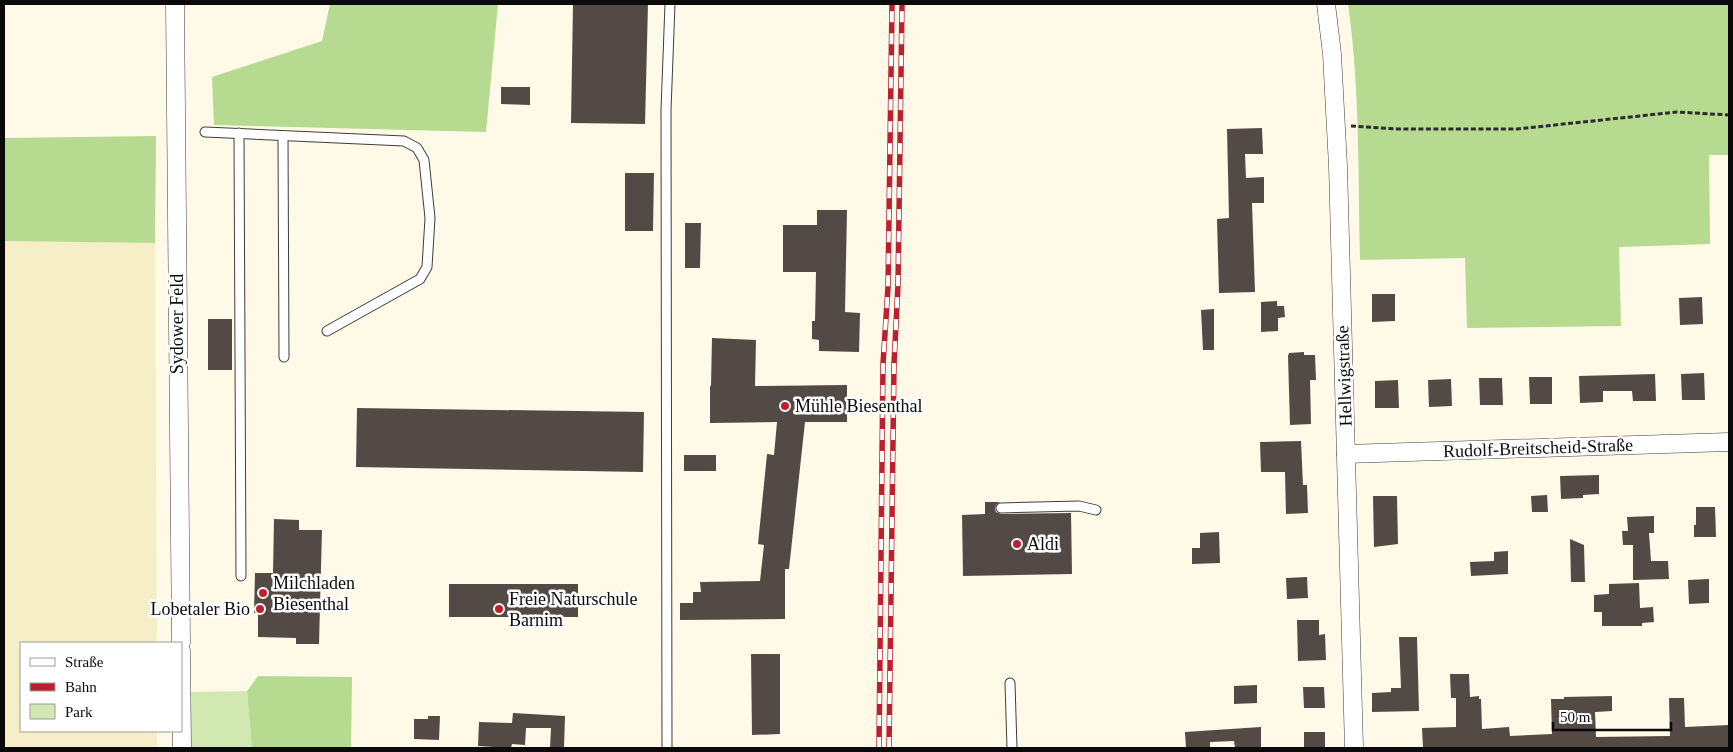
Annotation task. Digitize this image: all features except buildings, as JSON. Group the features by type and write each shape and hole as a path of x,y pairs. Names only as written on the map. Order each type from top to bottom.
{"street":[{"name":"Sydower Feld","path":"175,4 181,642"},
{"name":"Hellwigstraße","path":"1326,4 1332,54 1336,125 1354,748"},
{"name":"Rudolf-Breitscheid-Straße","path":"1346,454 1729,442"},
{"path":"182,732 182,748"}],"lane":[{"path":"667,748 666,110 670,4"},
{"path":"205,132 404,141 417,148 424,160 430,218 427,267 420,279 328,331"},
{"path":"239,133 240,576"},
{"path":"283,136 284,356"},
{"path":"1001,508 1079,506 1096,510"},
{"path":"1010,683 1012,748"}],"path":[{"path":"1336,125 1398,129 1517,129 1677,112 1729,115"}],"shaded area":[{"path":"4,241 155,243 157,642 20,642 20,732 157,732 157,748 4,748"}],"green space":[{"path":"330,4 498,4 486,132 214,125 212,77 322,41"},
{"path":"1348,4 1729,4 1729,155 1709,155 1710,244 1619,247 1621,326 1467,328 1465,258 1360,260 1357,100"},
{"path":"156,136 155,243 4,241 4,138"},
{"path":"258,676 352,677 351,748 252,748 247,691"},
{"path":"247,691 252,748 190,748 189,692"}],"railway":[{"path":"879,748 883,364 888,287 892,4"},
{"path":"889,748 894,364 898,285 902,4"}],"place":[{"name":"Mühle Biesenthal","path":"785,406"},
{"name":"Aldi","path":"1017,544"},
{"name":"Milchladen Biesenthal","path":"263,593"},
{"name":"Lobetaler Bio","path":"260,609"},
{"name":"Freie Naturschule Barnim","path":"499,609"}]}
